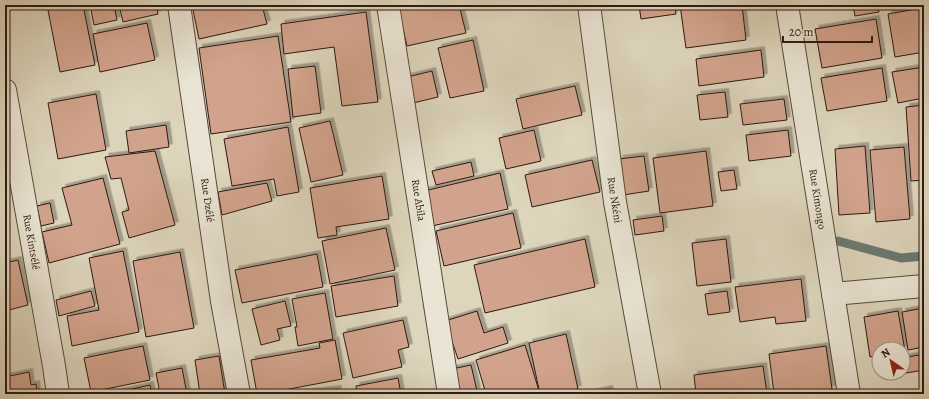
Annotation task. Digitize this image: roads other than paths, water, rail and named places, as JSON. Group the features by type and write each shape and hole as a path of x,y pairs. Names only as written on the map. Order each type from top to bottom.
{"street":[{"name":"Rue Dzélé","path":"179,5 222,301 239,394"},
{"name":"Rue Abila","path":"388,5 449,394"},
{"name":"Rue Nkéni","path":"589,5 615,202 650,394"},
{"name":"Rue Kimongo","path":"787,5 849,394"},
{"name":"Rue Kintsélé","path":"5,90 58,394"},
{"path":"833,294 924,286"}],"waterway":[{"path":"838,241 901,258 924,256"}]}
